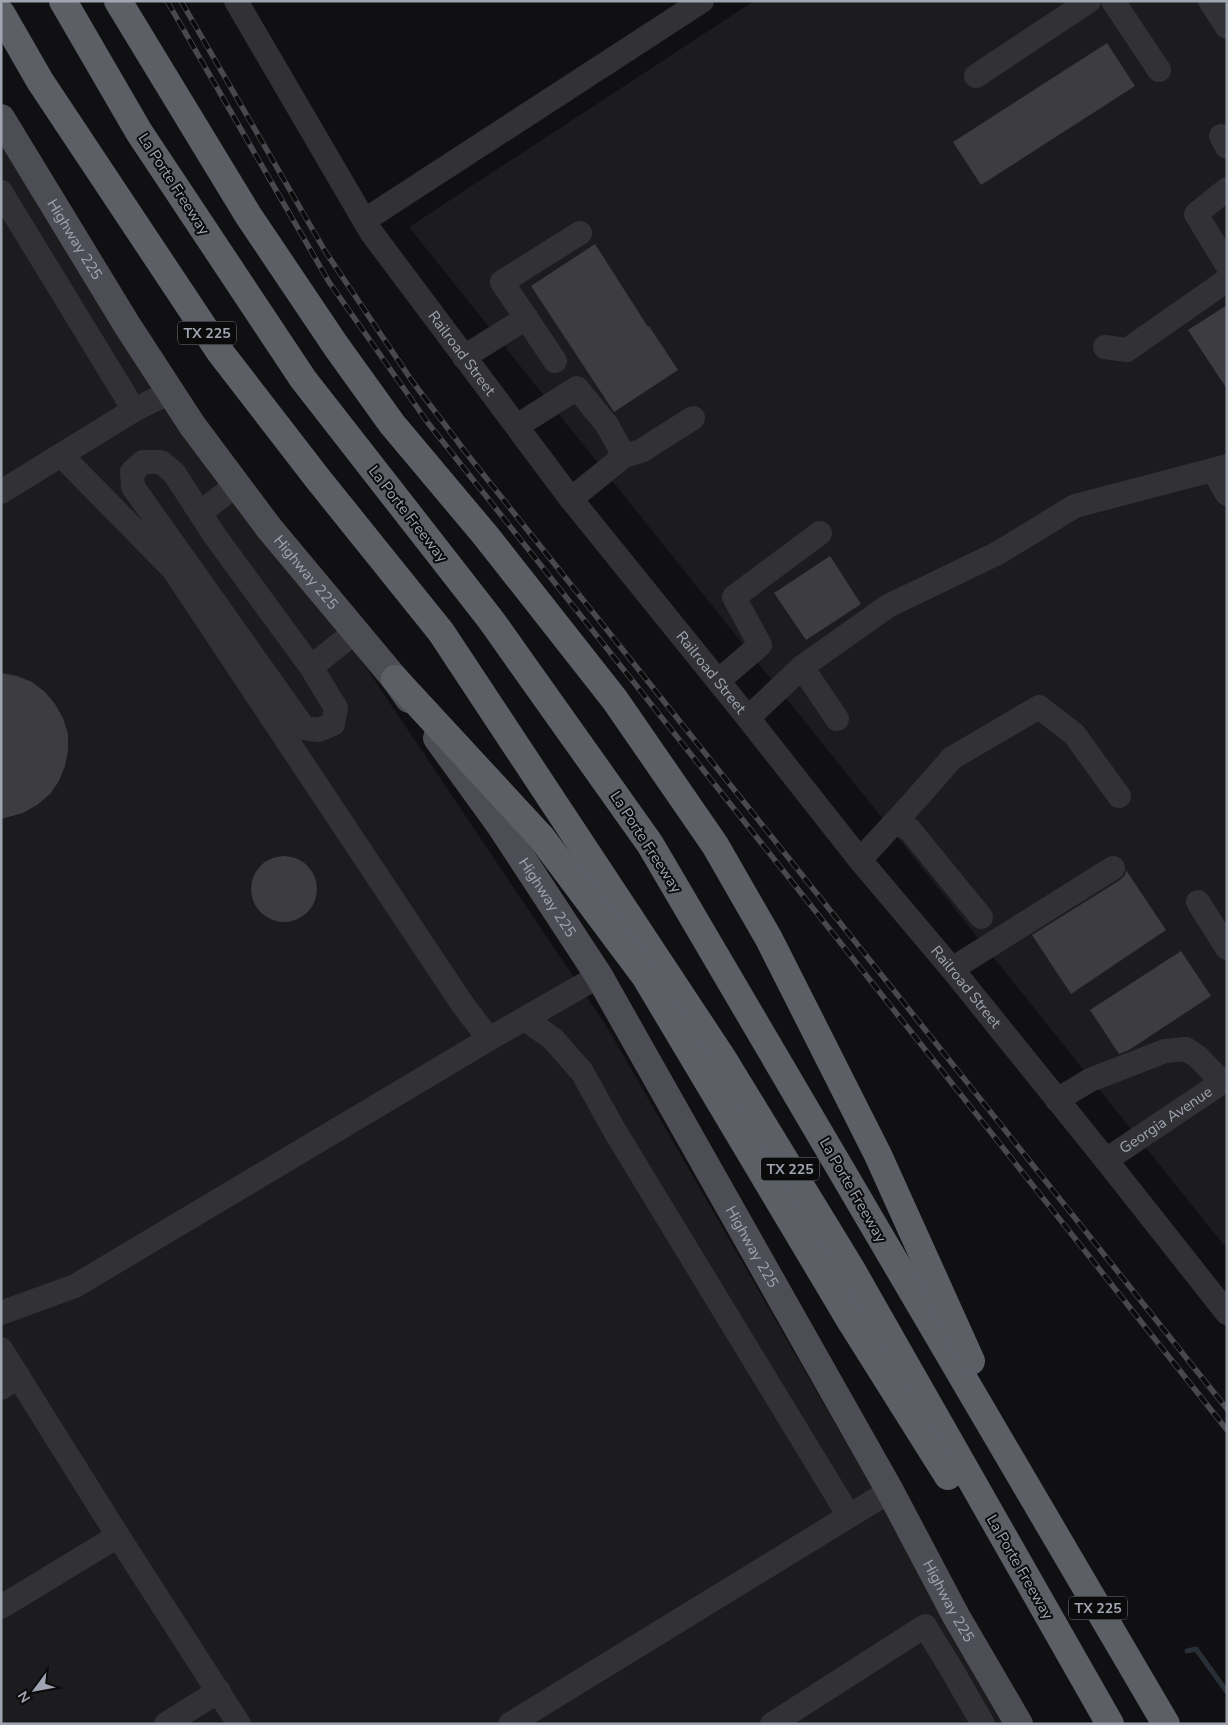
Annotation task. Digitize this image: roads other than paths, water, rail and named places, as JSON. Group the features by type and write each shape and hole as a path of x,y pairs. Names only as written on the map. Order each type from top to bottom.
{"highway":[{"name":"La Porte Freeway","path":"63,1 139,132 302,379 491,620 650,844 1166,1724"},
{"path":"118,1 248,215 336,346 392,424 486,536 615,700 715,846 770,938 878,1155 1030,1493"},
{"name":"La Porte Freeway","path":"1,13 40,81 220,352 318,479 441,632 728,1067 850,1267 1110,1724"},
{"path":"395,679 541,837 645,976 850,1320 1105,1724"}],"main road":[{"name":"Highway 225","path":"1,118 122,317 192,425 268,528 395,679 500,825 599,976 890,1490 956,1616 1019,1724"}],"street":[{"name":"Railroad Street","path":"236,1 371,232 571,499 860,860 952,968 1227,1313"},
{"path":"365,220 702,1"},
{"path":"976,76 1088,1"},
{"path":"1113,1 1159,70"},
{"path":"1210,1 1227,27"},
{"path":"1227,189 1196,214 1227,264"},
{"path":"1,192 134,410"},
{"path":"555,362 502,282 580,233"},
{"path":"1105,347 1128,350 1227,280"},
{"path":"464,356 526,318"},
{"path":"517,426 577,388 607,425 624,456"},
{"path":"1,492 134,410 156,399 172,394"},
{"path":"571,499 624,456 641,451 693,418"},
{"path":"61,456 173,569 463,1005 489,1039"},
{"path":"144,462 161,462 174,473 215,536 311,667 336,708 333,724 318,730 304,728 133,487 132,472 144,462"},
{"path":"748,718 802,667 888,606 998,553 1075,506 1220,468 1227,494"},
{"path":"200,512 236,485"},
{"path":"718,681 760,646 734,597 820,533"},
{"path":"311,667 356,632"},
{"path":"802,667 838,719"},
{"path":"860,860 952,758 1039,707 1074,734 1119,796"},
{"path":"896,822 910,830 981,917"},
{"path":"952,968 1113,868"},
{"path":"1198,902 1227,948"},
{"path":"1,1313 75,1286 489,1039 599,976"},
{"path":"525,1018 553,1038 582,1072 616,1132 849,1516"},
{"path":"1057,1100 1090,1080 1165,1051 1186,1049 1225,1081"},
{"name":"Georgia Avenue","path":"1106,1160 1225,1081"},
{"path":"1,1348 10,1382 118,1536 239,1724"},
{"path":"510,1724 890,1490"},
{"path":"1,1607 118,1536"},
{"path":"772,1724 925,1626 982,1724"},
{"path":"166,1724 218,1691"}],"waterway":[{"path":"1187,1651 1196,1649 1227,1692"}],"railway":[{"path":"167,1 329,282 428,423 1227,1430"},
{"path":"181,1 325,251 412,381 467,454 1227,1409"}]}
